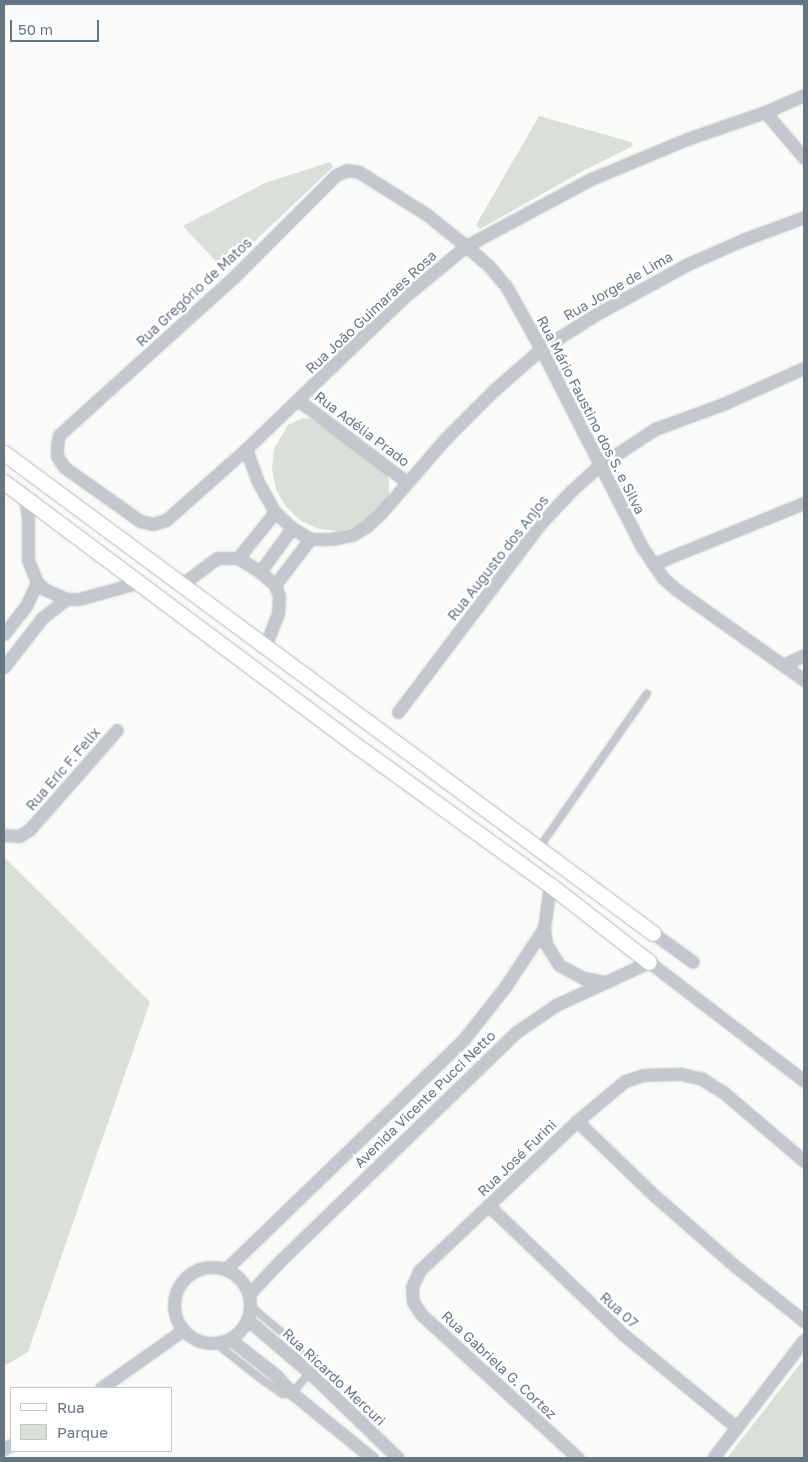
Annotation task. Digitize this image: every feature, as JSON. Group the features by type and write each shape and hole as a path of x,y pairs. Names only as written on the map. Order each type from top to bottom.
{"street":[{"name":"Rua João Guimaraes Rosa","path":"153,524 166,520 246,449 403,298 466,246 591,179 687,139 765,112 804,95"},
{"path":"765,112 804,158"},
{"name":"Rua Mário Faustino dos S. e Silva","path":"347,170 359,172 426,214 489,266 506,286 541,349 642,547 653,564 677,590 804,680"},
{"name":"Rua Gregório de Matos","path":"153,524 140,521 64,467 58,456 60,435 235,276 336,175 347,170"},
{"name":"Rua Jorge de Lima","path":"310,539 331,540 352,534 366,527 381,513 446,438 494,390 541,349 593,316 688,264 745,239 804,217"},
{"name":"Rua Augusto dos Anjos","path":"398,712 540,524 572,490 600,465 655,429 723,404 804,368"},
{"name":"Rua Adélia Prado","path":"298,400 407,482"},
{"path":"246,449 257,480 275,512 292,528 310,539 275,585"},
{"path":"4,453 538,850 693,962"},
{"path":"4,482 357,746 550,885 804,1081"},
{"path":"25,498 29,530 28,560 37,582 53,594 66,599 91,597 137,583"},
{"path":"653,564 804,503"},
{"path":"238,558 275,512"},
{"path":"260,572 292,528"},
{"path":"181,585 217,558 238,558 260,572 275,585 279,596 278,613 265,647"},
{"path":"4,634 26,606 37,582"},
{"path":"4,667 42,618 66,599"},
{"path":"783,665 804,655"},
{"path":"357,746 371,726"},
{"name":"Rua Eric F. Felix","path":"4,835 19,836 29,830 117,730"},
{"name":"Avenida Vicente Pucci Netto","path":"226,1269 464,1039 505,987 544,928 550,885"},
{"path":"544,928 546,944 559,965 582,978 605,982"},
{"path":"619,939 636,941 653,933"},
{"path":"649,962 653,933"},
{"name":"Avenida Vicente Pucci Netto","path":"249,1294 282,1259 515,1033 556,1005 649,962"},
{"name":"Rua José Furini","path":"412,1287 420,1271 577,1121 625,1081 643,1075 660,1073 681,1074 702,1079 723,1092 804,1161"},
{"path":"577,1121 655,1196 736,1266 804,1321"},
{"name":"Rua 07","path":"489,1206 624,1335 736,1428"},
{"path":"202,1268 226,1269 244,1283 249,1294 251,1307 248,1320 230,1339 217,1344 198,1340 183,1330 177,1319 174,1306 176,1294 182,1283 191,1274 202,1268"},
{"name":"Rua Gabriela G. Cortez","path":"412,1287 413,1302 421,1314 578,1458"},
{"name":"Rua Ricardo Mercuri","path":"248,1320 310,1374 398,1458"},
{"path":"102,1387 183,1330"},
{"path":"230,1339 277,1376 292,1393 372,1458"},
{"path":"713,1458 804,1340"}],"lane":[{"path":"538,850 647,694"},
{"path":"217,1344 278,1392 292,1393 310,1374 310,1364 292,1342 251,1307"}],"green space":[{"path":"539,116 631,142 633,146 581,172 480,229 476,225"},
{"path":"330,162 333,167 224,270 183,226 265,183"},
{"path":"303,418 311,419 386,470 389,494 384,506 359,526 339,531 319,529 301,521 286,507 276,489 272,469 274,449 288,425"},
{"path":"4,857 150,1002 28,1352 4,1366"},
{"path":"804,1359 804,1458 727,1458"}]}
